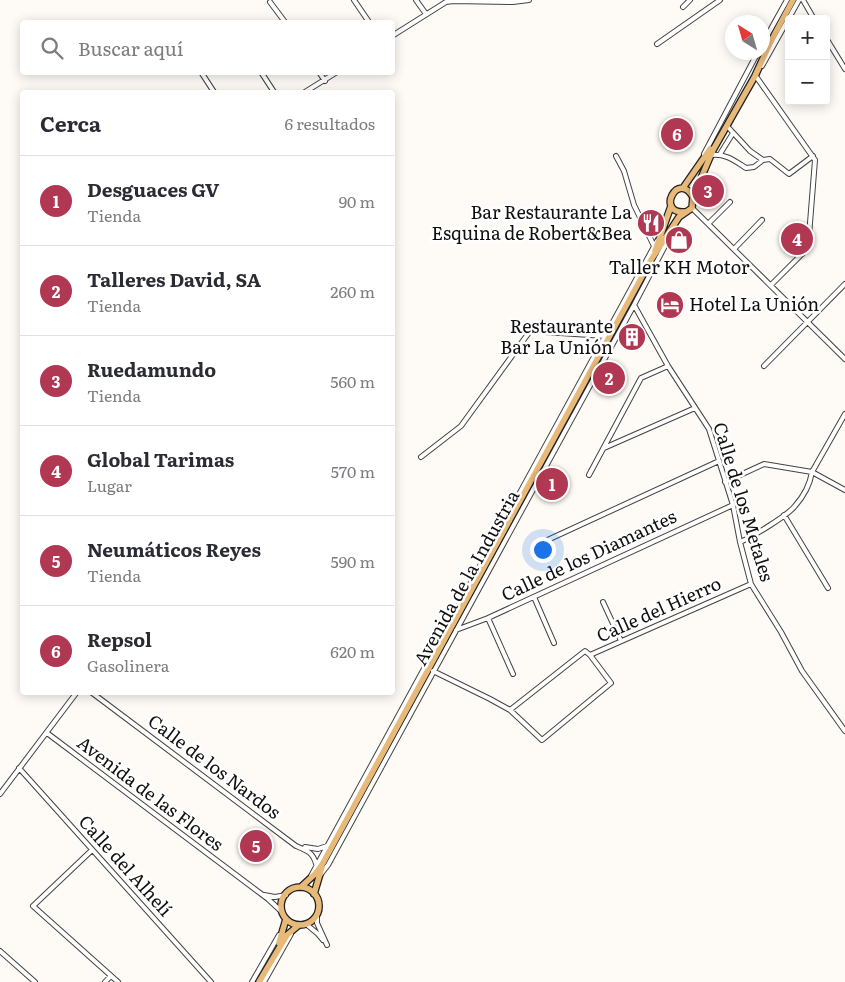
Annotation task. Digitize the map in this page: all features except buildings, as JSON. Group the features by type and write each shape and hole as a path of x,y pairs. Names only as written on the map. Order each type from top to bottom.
{"main road":[{"path":"771,41 759,58 712,146 683,188 678,189 671,195 671,206 676,211 684,213 692,208 693,197 711,155 793,0"},
{"path":"683,188 693,197"},
{"name":"Avenida de la Industria","path":"652,260 671,206"},
{"name":"Avenida de la Industria","path":"301,887 323,863 652,260 675,223 684,213"},
{"name":"Avenida de la Industria","path":"314,894 323,863"},
{"path":"259,982 276,950 287,935 297,927 313,921 317,915 319,908 318,900 309,889 301,887 294,888 286,895 281,905 286,919 297,927"},
{"path":"276,950 286,919"}],"street":[{"path":"354,0 368,20"},
{"path":"416,0 426,14"},
{"path":"395,34 446,2 453,0 513,2 529,0"},
{"path":"683,7 690,0"},
{"path":"657,44 720,0"},
{"path":"770,31 787,0"},
{"path":"771,285 808,248 816,160 754,76 765,62 799,0"},
{"path":"803,0 812,15"},
{"path":"270,2 283,20"},
{"path":"830,45 845,69"},
{"path":"696,170 754,60"},
{"path":"203,75 213,90"},
{"path":"263,75 273,90"},
{"path":"321,75 325,81"},
{"path":"309,90 333,75"},
{"path":"727,126 750,151 763,160"},
{"path":"720,154 733,133"},
{"path":"711,155 720,154 746,168 754,167 763,160 770,159 789,174 812,156"},
{"path":"616,156 624,171 634,205 654,246"},
{"path":"709,224 730,202"},
{"path":"692,208 845,359"},
{"name":"Avenida de la Industria","path":"320,876 328,865 684,213"},
{"path":"734,249 762,220"},
{"name":"Avenida de la Industria","path":"307,882 660,234"},
{"path":"764,366 845,284"},
{"name":"Calle de los Metales","path":"634,305 668,366 709,429 733,505 751,584 781,632 802,671 845,731"},
{"path":"421,457 460,426 533,327 545,332 605,336"},
{"path":"589,475 641,378 668,366"},
{"path":"604,448 695,408"},
{"path":"740,542 751,537 795,507 810,483 812,472 845,414"},
{"path":"541,543 719,461"},
{"path":"725,482 764,464 812,472 845,490"},
{"name":"Calle de los Diamantes","path":"456,630 488,618 733,505"},
{"path":"784,515 828,588"},
{"name":"Calle del Hierro","path":"510,710 585,650 590,655 751,584"},
{"path":"534,597 554,643"},
{"path":"603,602 621,641"},
{"path":"488,618 513,674"},
{"path":"433,671 490,698 510,710 542,740 611,683 590,655"},
{"path":"0,794 75,695"},
{"name":"Calle de los Nardos","path":"95,695 296,846 311,853 316,865"},
{"name":"Avenida de las Flores","path":"46,733 282,912"},
{"name":"Calle del Alhelí","path":"19,768 211,982"},
{"path":"296,846 318,849 326,846"},
{"path":"92,850 33,906 118,982"},
{"path":"261,895 275,897 286,895"},
{"path":"306,924 327,945 317,923 317,915"},
{"path":"264,982 297,927"},
{"path":"252,982 283,929"},
{"path":"0,951 35,982"},
{"path":"106,982 111,976"}],"place":[{"name":"Repsol","path":"677,134"},
{"name":"Ruedamundo","path":"708,191"},
{"name":"Bar Restaurante La Esquina de Robert&Bea","path":"651,223"},
{"name":"Global Tarimas","path":"797,239"},
{"name":"Taller KH Motor","path":"679,240"},
{"name":"Hotel La Unión","path":"670,305"},
{"name":"Restaurante Bar La Unión","path":"632,337"},
{"name":"Talleres David, SA","path":"609,378"},
{"name":"Desguaces GV","path":"552,484"},
{"name":"Neumáticos Reyes","path":"256,846"}]}
